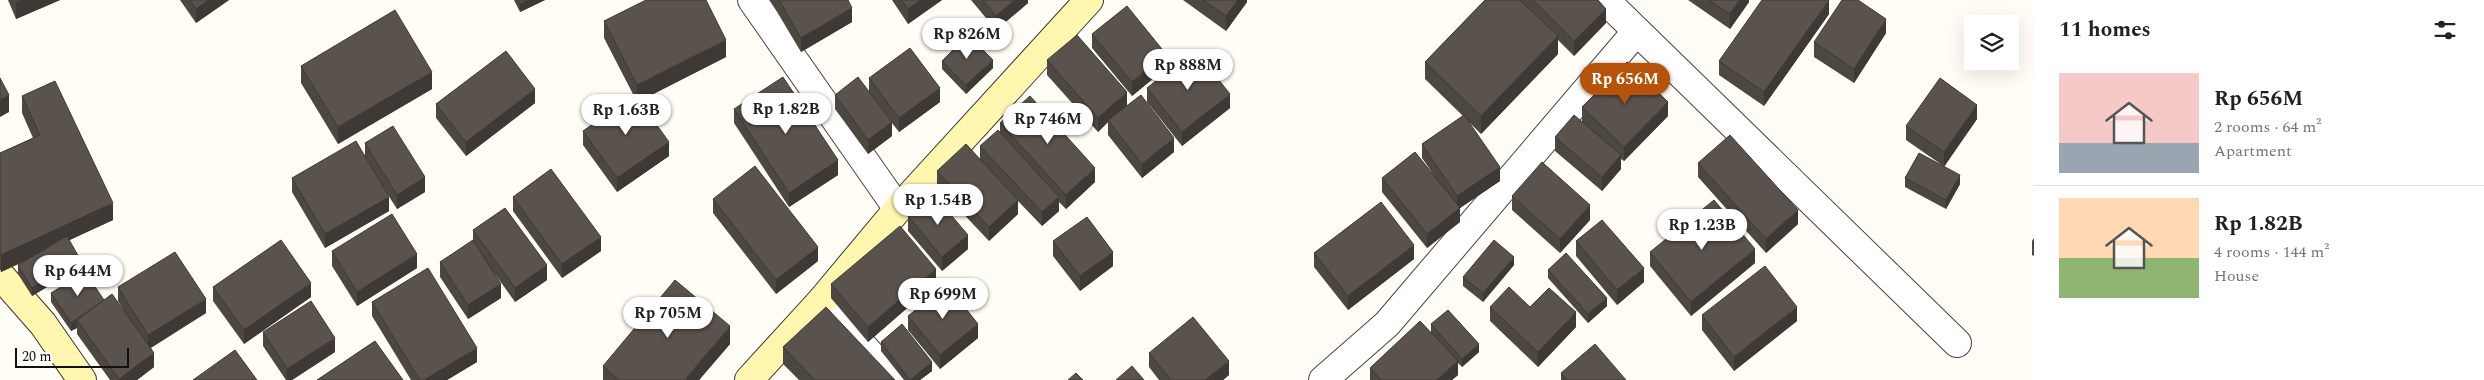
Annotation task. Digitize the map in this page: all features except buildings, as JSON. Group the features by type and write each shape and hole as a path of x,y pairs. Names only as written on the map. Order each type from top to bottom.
{"street":[{"path":"752,0 898,209"},
{"path":"749,380 822,300 898,209 1089,0"},
{"path":"1605,0 1957,343"},
{"path":"1323,380 1387,324 1636,32"},
{"path":"0,275 43,324 82,380"},
{"path":"822,300 893,380"}]}
